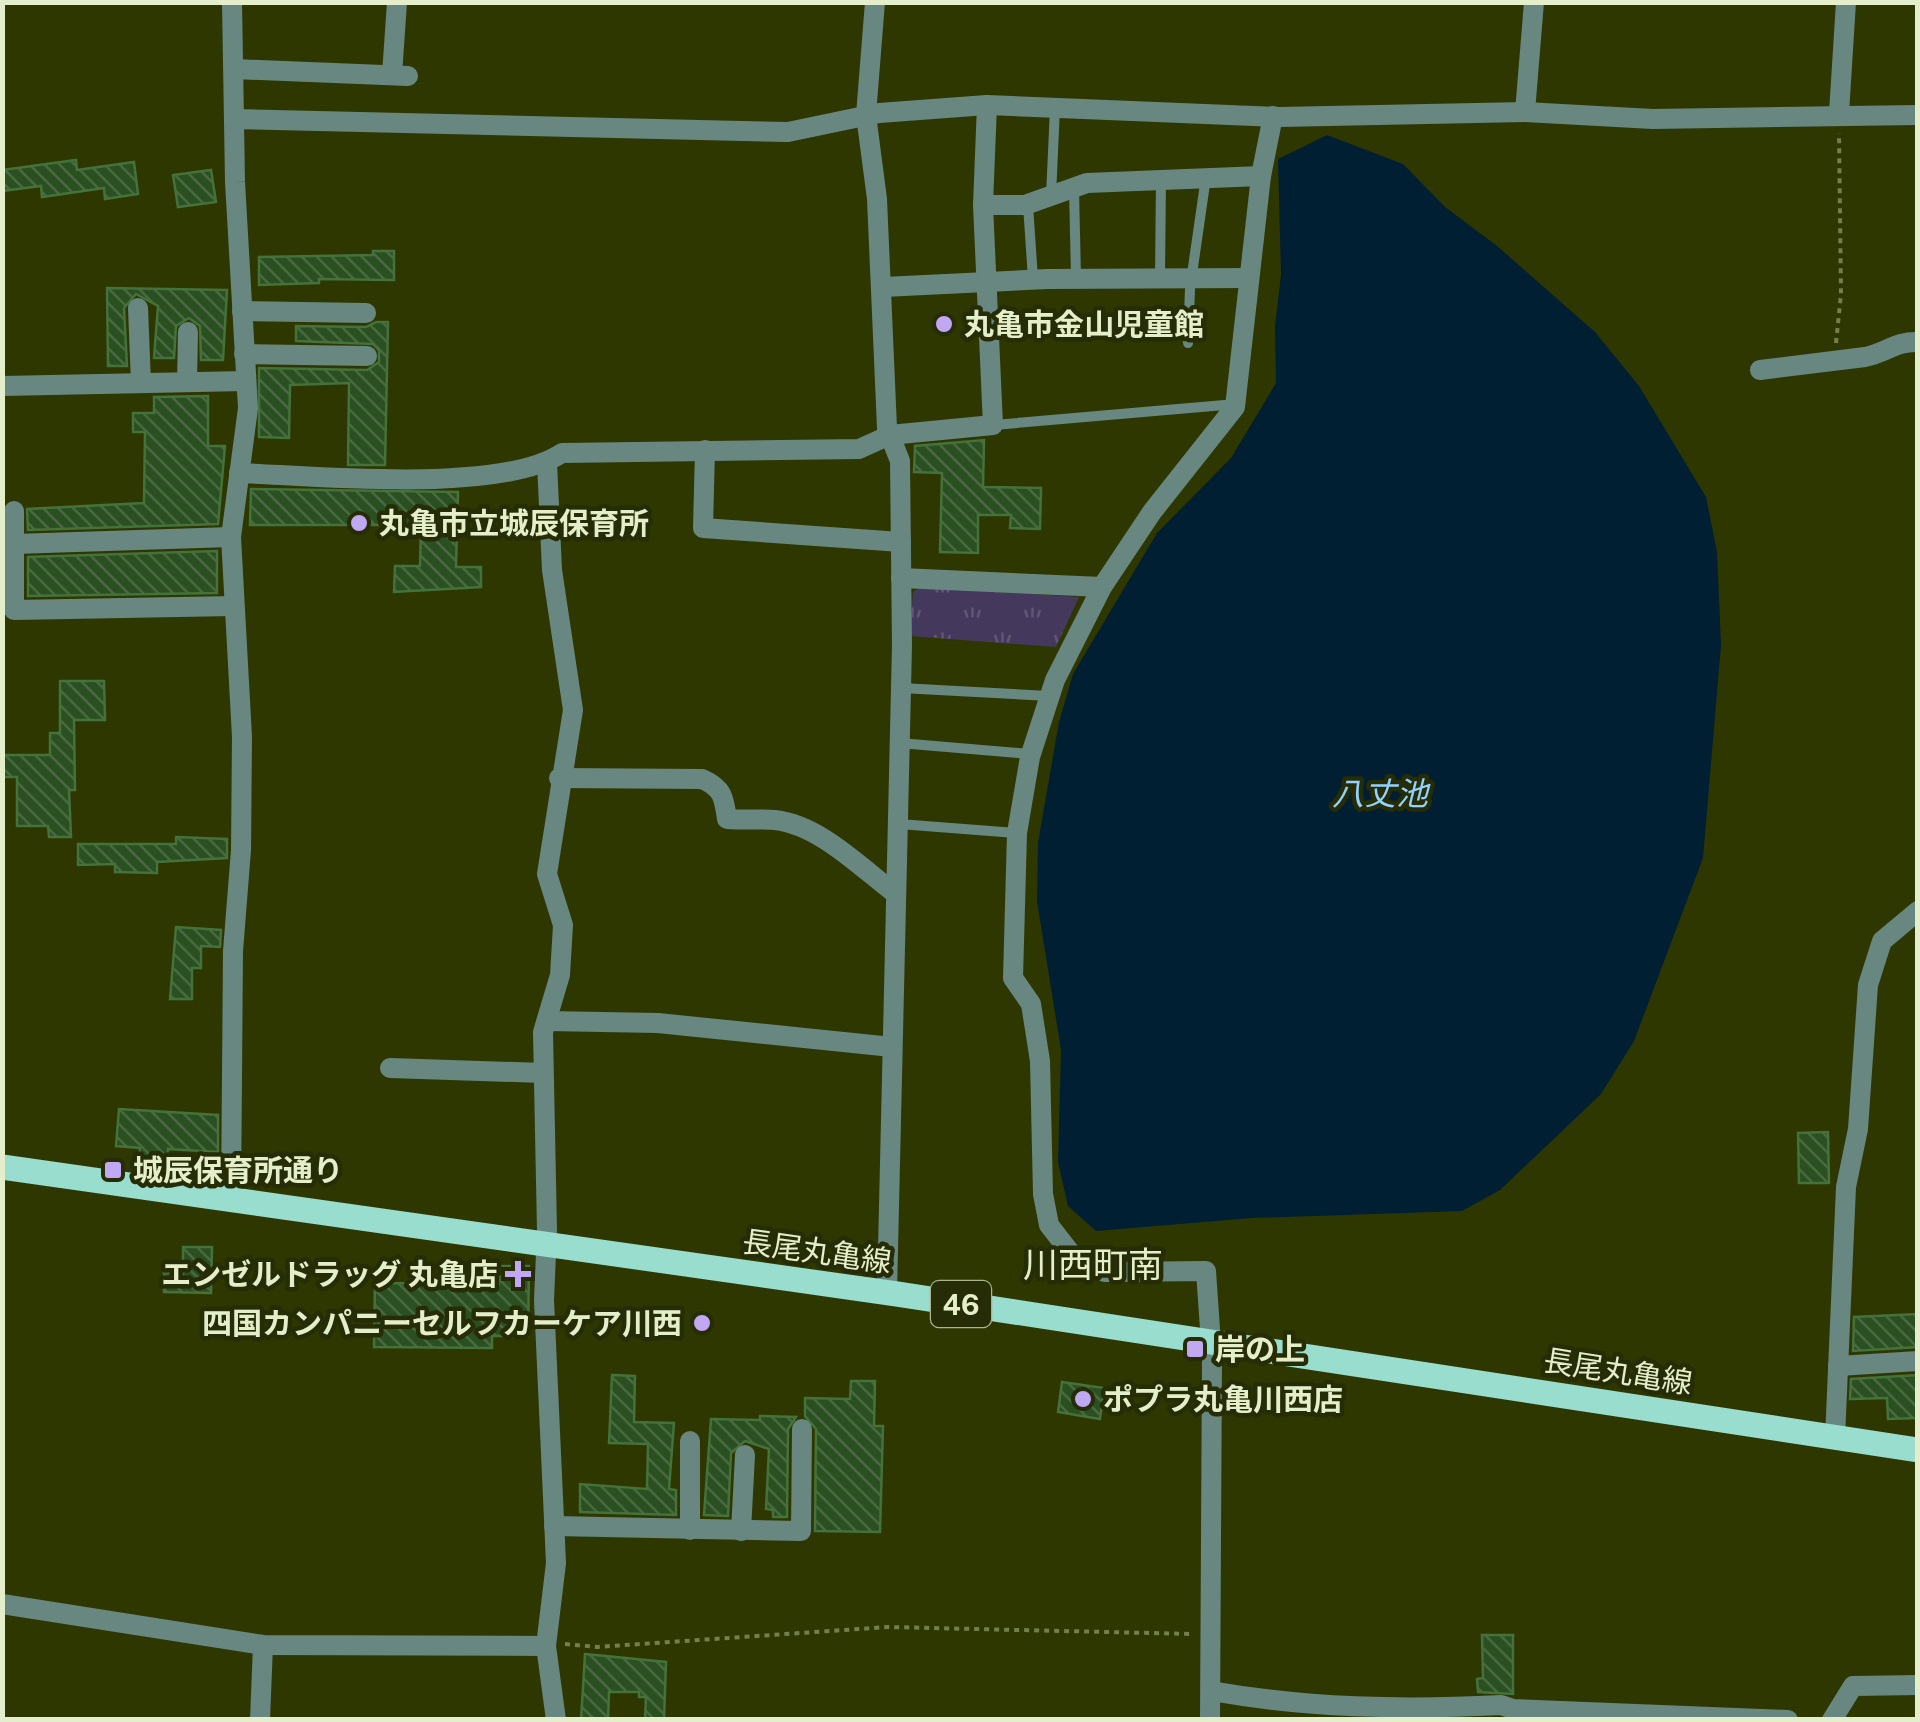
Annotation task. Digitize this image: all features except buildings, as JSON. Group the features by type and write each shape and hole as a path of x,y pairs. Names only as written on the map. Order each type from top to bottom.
{"main road":[{"name":"長尾丸亀線","path":"2,1167 887,1293 1918,1450"}],"street":[{"path":"232,2 248,408 231,537 242,738 241,850 232,950 232,1198"},
{"path":"234,69 400,76 397,2"},
{"path":"875,2 866,115 883,287 890,435 900,462 901,542 887,1293"},
{"path":"1525,112 1534,2"},
{"path":"1839,114 1846,2"},
{"path":"234,119 788,132 866,115 987,105 1273,116 1525,112 1654,120 1918,115"},
{"path":"239,473 392,478 518,474 562,453 859,449 890,435 992,425 983,205 987,105"},
{"path":"1210,1720 1211,1345 1206,1271 1106,1272 1074,1256 1050,1225 1044,1194 1040,1061 1031,1004 1013,978 1017,834 1031,754 1050,696 1102,587 1152,512 1236,404 1260,176 1273,116"},
{"path":"983,205 1028,204 1087,183 1260,176"},
{"path":"883,287 1033,280 1248,278"},
{"path":"138,308 142,383"},
{"path":"242,311 366,313"},
{"path":"187,382 188,332"},
{"path":"1760,370 1882,353 1898,342 1918,342"},
{"path":"244,354 367,356"},
{"path":"2,386 246,380"},
{"path":"705,450 702,528 901,542"},
{"path":"547,463 552,570 573,710 559,778 547,874 563,925 560,974 542,1032 544,1300 556,1562 546,1646 556,1720"},
{"path":"14,511 14,610 234,606"},
{"path":"14,544 231,537"},
{"path":"901,578 1102,587"},
{"path":"559,778 702,779 717,786 724,796 727,820 776,820 794,826 830,844 896,894"},
{"path":"1835,1438 1846,1187 1858,1129 1868,986 1882,941 1918,911"},
{"path":"547,1021 658,1023 892,1047"},
{"path":"390,1068 543,1073"},
{"path":"1838,1366 1918,1361"},
{"path":"554,1526 801,1532 802,1429"},
{"path":"690,1441 690,1530"},
{"path":"741,1531 745,1456"},
{"path":"2,1604 263,1646 546,1646"},
{"path":"260,1720 263,1646"},
{"path":"1829,1720 1853,1686 1918,1685"},
{"path":"1210,1691 1393,1711 1501,1705 1532,1710 1788,1720"}],"lane":[{"path":"1051,198 1056,107"},
{"path":"1188,343 1192,278 1206,177"},
{"path":"1160,278 1161,178"},
{"path":"1074,188 1076,279"},
{"path":"1028,204 1033,280"},
{"path":"992,425 1236,404"},
{"path":"900,688 1050,696"},
{"path":"899,743 1031,754"},
{"path":"897,824 1017,834"}],"path":[{"path":"1836,361 1842,294 1839,114"},
{"path":"546,1646 797,1636 888,1628 1212,1635"}],"green space":[{"path":"920,587 1079,597 1056,647 910,636 913,592"}],"water":[{"name":"八丈池","path":"1327,135 1403,164 1445,207 1497,246 1595,332 1639,386 1706,497 1717,552 1721,645 1703,858 1634,1041 1601,1094 1500,1190 1462,1211 1252,1218 1096,1231 1068,1206 1058,1162 1061,1050 1037,901 1038,843 1059,722 1073,674 1157,533 1231,458 1276,383 1275,326 1281,275 1278,159"}],"place":[{"name":"丸亀市金山児童館","path":"944,324"},
{"name":"丸亀市立城辰保育所","path":"359,523"},
{"name":"城辰保育所通り","path":"113,1170"},
{"name":"エンゼルドラッグ 丸亀店","path":"518,1274"},
{"name":"四国カンパニーセルフカーケア川西","path":"702,1323"},
{"name":"岸の上","path":"1195,1349"},
{"name":"ポプラ丸亀川西店","path":"1083,1399"}],"district":[{"name":"川西町南","path":"1093,1264"}]}
